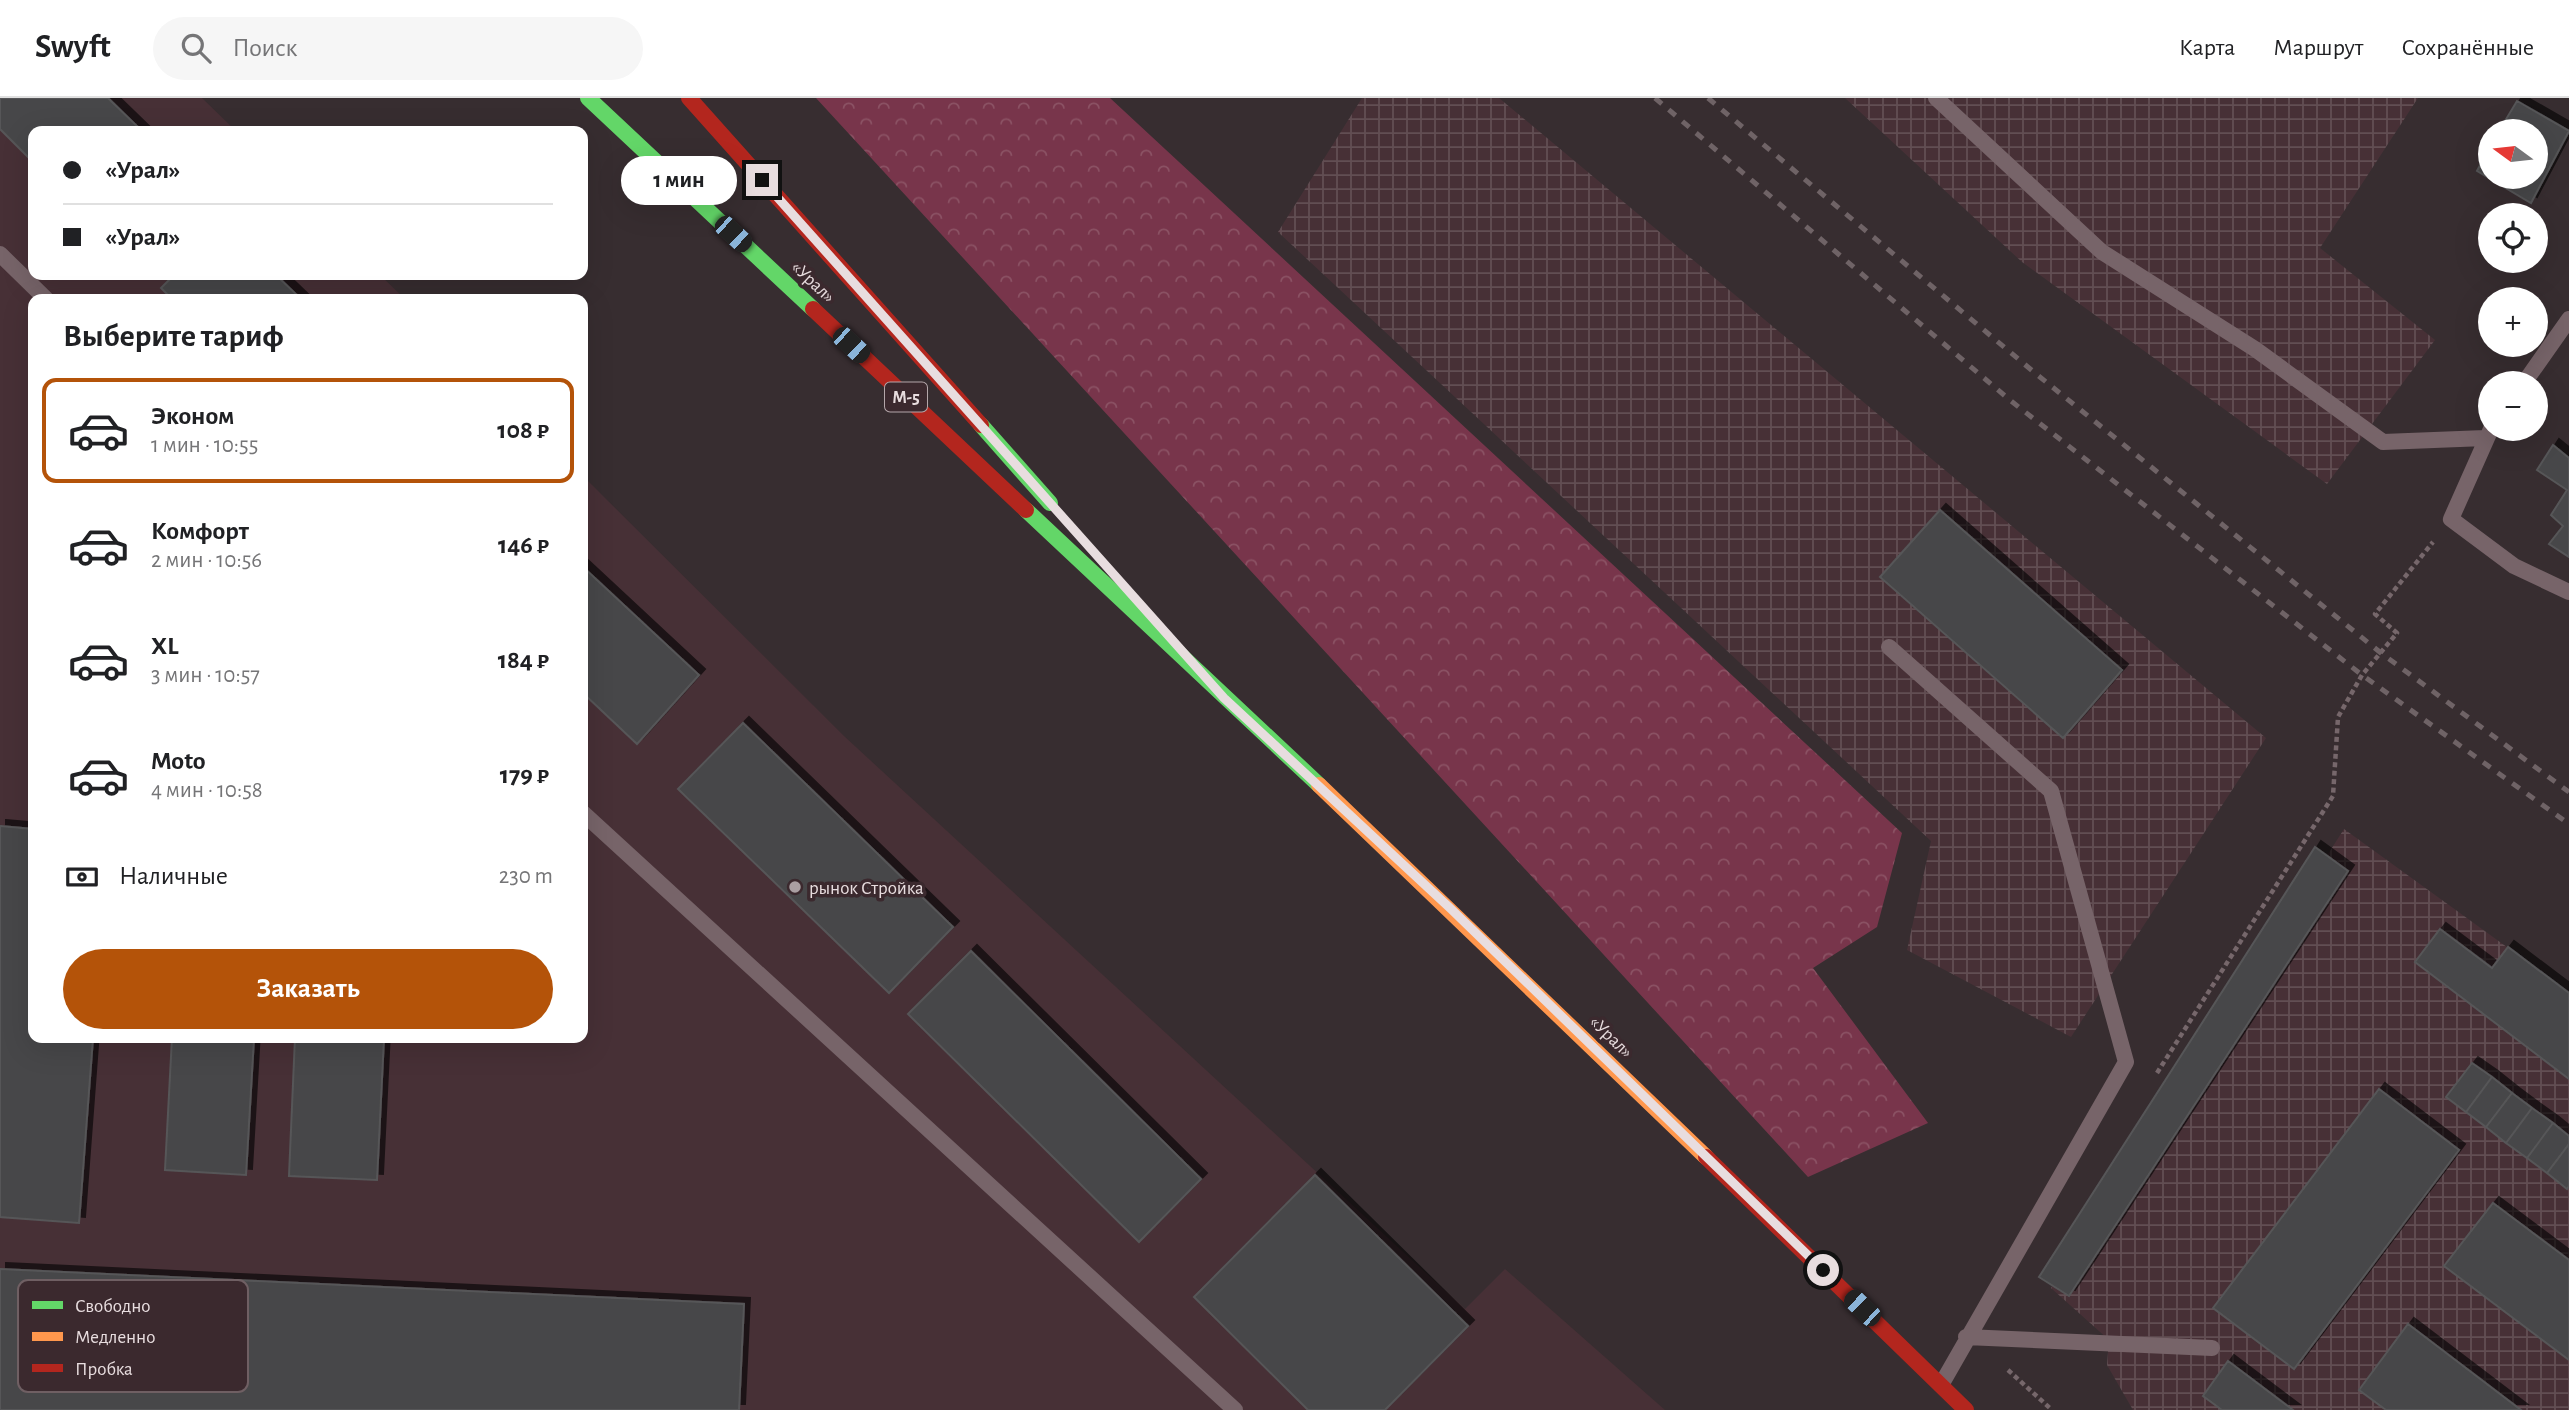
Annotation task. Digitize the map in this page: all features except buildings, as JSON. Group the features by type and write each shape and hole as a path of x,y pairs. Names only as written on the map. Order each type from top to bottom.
{"highway":[{"name":"«Урал»","path":"588,98 1451,909 1966,1410"},
{"name":"«Урал»","path":"689,98 1058,511"},
{"name":"«Урал»","path":"1085,542 1224,698"}],"lane":[{"path":"1936,98 2102,252 2255,349 2383,442 2478,435"},
{"path":"0,254 41,294"},
{"path":"2532,371 2569,319"},
{"path":"2485,441 2451,519 2514,566 2569,592"},
{"path":"1889,647 2051,791 2126,1062 1966,1337 1941,1385"},
{"path":"588,818 1235,1410"},
{"path":"1966,1337 2212,1348"}],"path":[{"path":"2153,1079 2333,796 2338,717 2362,675 2397,633 2375,614 2451,519"},
{"path":"1989,1338 1983,1347 2052,1410"}],"shaded area":[{"name":"рынок Стройка","path":"0,98 202,98 231,126 28,126 28,280 385,280 400,294 28,294 28,1043 588,1043 588,481 844,736 1465,1309 1505,1269 1665,1410 0,1410"},
{"path":"1362,98 1499,98 2266,738 2071,1037 1907,950 1931,841 1278,232"},
{"path":"1845,98 2418,98 2320,248 2435,340 2327,484 2022,262"},
{"path":"2344,829 2569,992 2569,1410 2133,1410 2107,1365 2109,1340 2051,1288"}],"green space":[{"path":"816,98 1110,98 1902,833 1877,927 1813,968 1928,1123 1808,1177"}],"railway":[{"path":"1655,98 2011,401 2362,675 2569,824"},
{"path":"1708,98 2035,373 2381,653 2569,792"}],"traffic: fast":[{"path":"588,98 813,309"},
{"path":"981,425 1050,503"},
{"path":"1026,510 1319,785"}],"traffic: slow":[{"path":"1319,785 1706,1157"}],"traffic: jam":[{"path":"689,98 981,425"},
{"path":"813,309 1026,510"},
{"path":"1706,1157 1966,1410"}],"place":[{"name":"рынок Стройка","path":"795,887"}],"route":[{"path":"762,180 1224,698 1451,909 1823,1270"}]}
